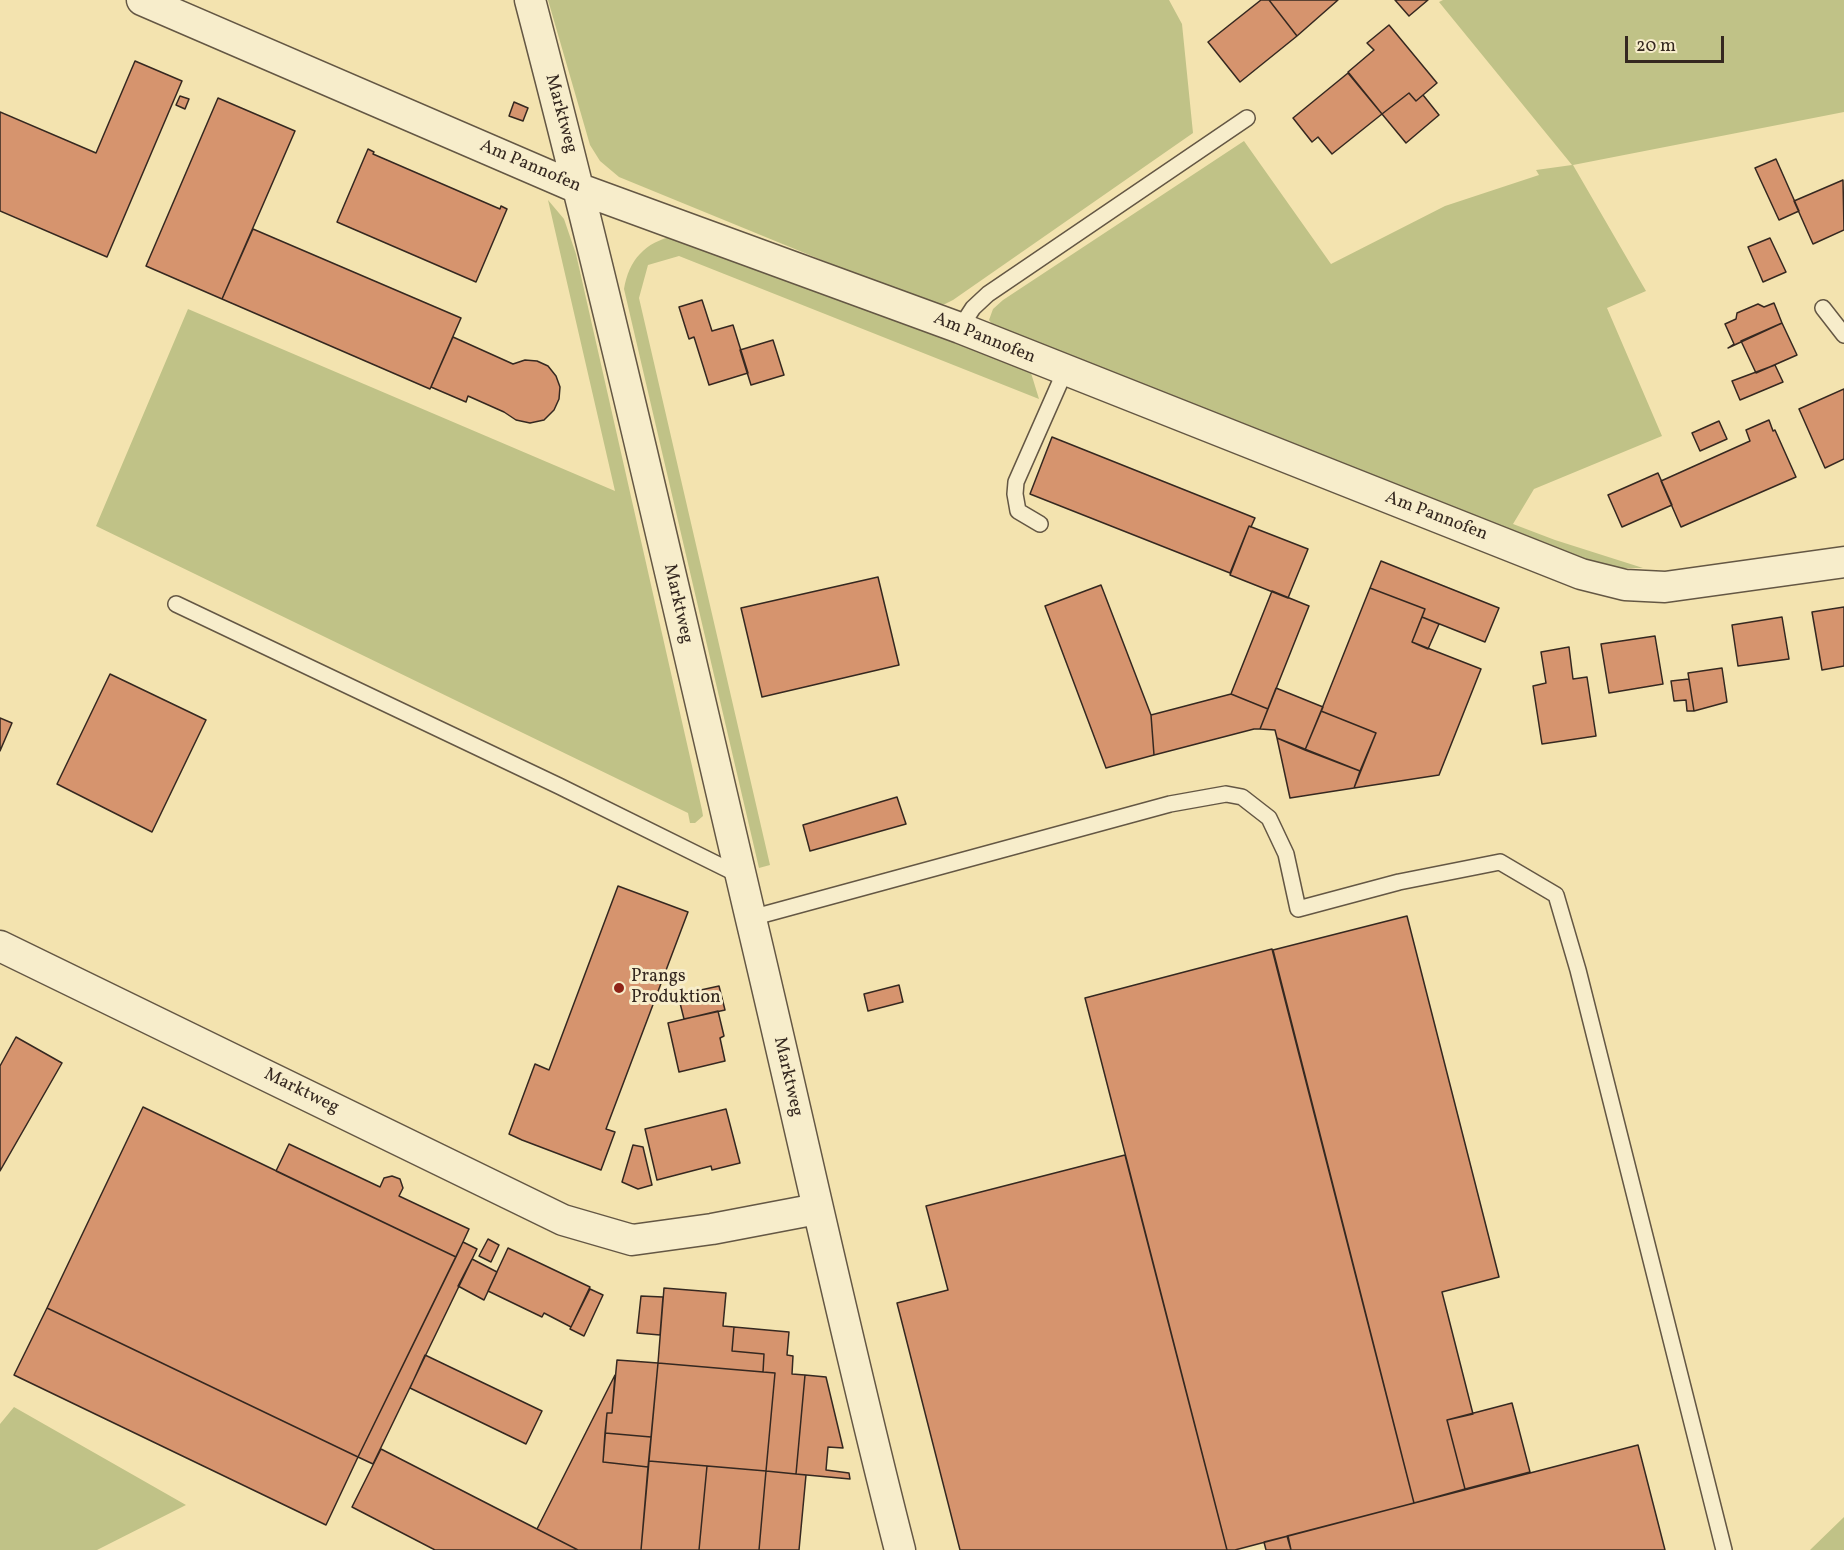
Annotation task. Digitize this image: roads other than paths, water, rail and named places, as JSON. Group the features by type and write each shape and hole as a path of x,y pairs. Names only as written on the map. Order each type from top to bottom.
{"street":[{"name":"Am Pannofen","path":"142,0 580,189 960,328 1581,574 1626,585 1665,588 1844,562"},
{"name":"Marktweg","path":"530,0 580,189 817,1209 900,1550"},
{"name":"Marktweg","path":"0,946 564,1220 632,1239 712,1228 817,1209"}],"lane":[{"path":"960,328 973,308 988,294 1247,118"},
{"path":"1823,308 1844,335"},
{"path":"1040,524 1018,511 1015,494 1016,482 1065,371"},
{"path":"176,604 559,786 741,876"},
{"path":"751,918 1170,804 1226,794 1242,797 1269,818 1286,854 1298,909 1399,882 1500,862 1556,895 1578,970 1724,1550"}],"place":[{"name":"Prangs Produktion","path":"619,988"}]}
